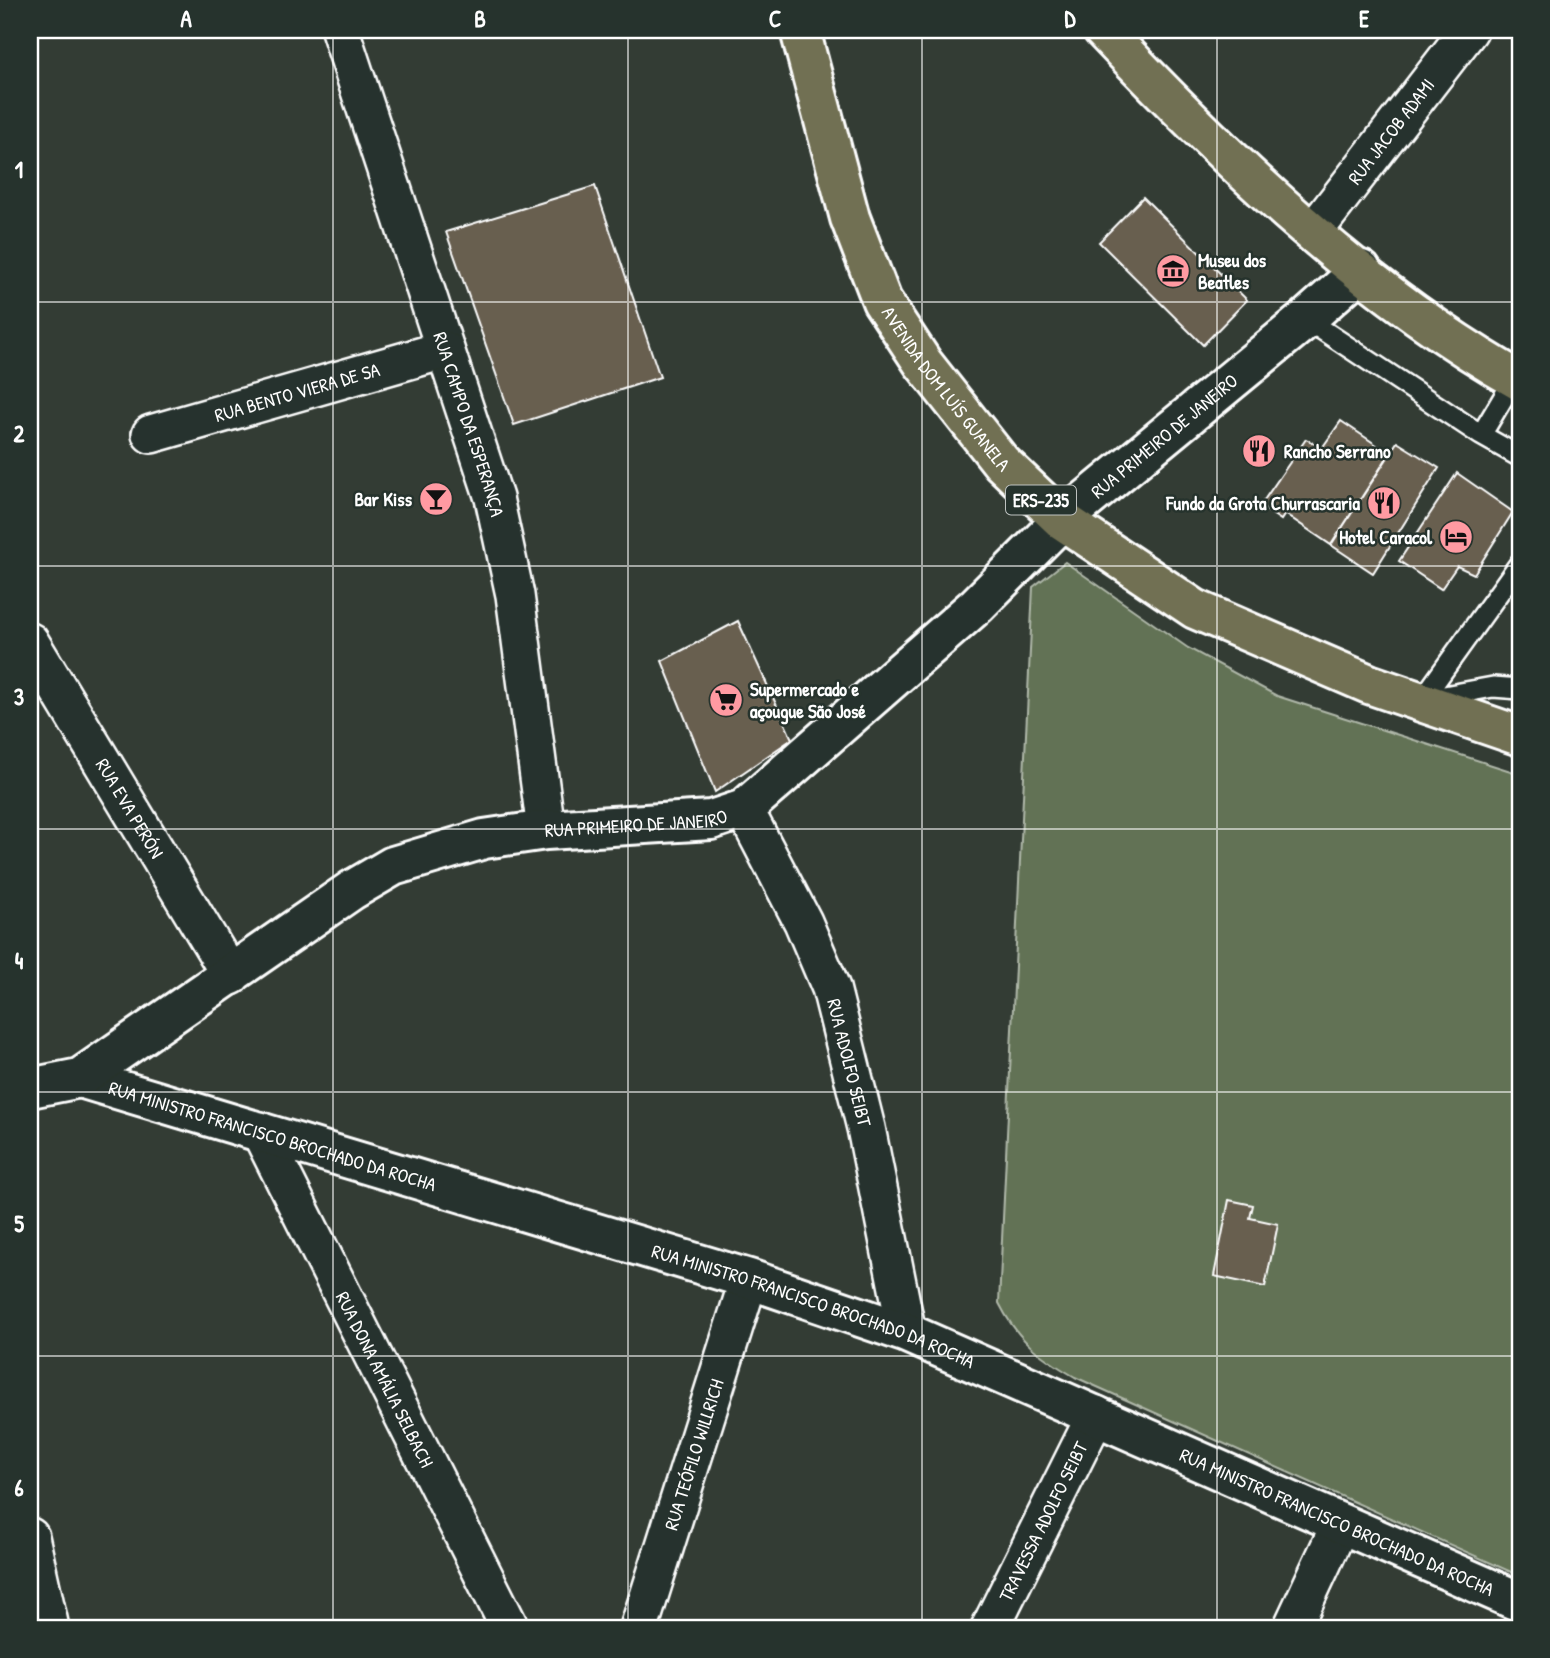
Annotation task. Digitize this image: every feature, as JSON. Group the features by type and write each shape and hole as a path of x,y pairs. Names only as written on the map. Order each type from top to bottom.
{"main road":[{"name":"AVENIDA DOM LUÍS GUANELA","path":"800,30 850,218 882,300 923,363 1001,462 1062,520 1195,609 1314,662 1520,736"},
{"path":"1103,30 1177,109 1249,176 1360,270 1426,321 1517,380"}],"street":[{"name":"RUA CAMPO DA ESPERANÇA","path":"340,30 494,498 515,595 547,830"},
{"name":"RUA JACOB ADAMI","path":"1314,231 1469,30"},
{"name":"RUA PRIMEIRO DE JANEIRO","path":"30,1088 80,1078 352,890 393,866 484,838 547,830 711,820 744,809 977,606 1062,520 1306,319 1360,270"},
{"name":"RUA BENTO VIERA DE SA","path":"151,434 444,350"},
{"name":"RUA EVA PERÓN","path":"30,642 231,976"},
{"name":"RUA ADOLFO SEIBT","path":"744,809 803,922 831,988 866,1128 906,1333"},
{"name":"RUA MINISTRO FRANCISCO BROCHADO DA ROCHA","path":"80,1078 748,1279 906,1333 1520,1602"},
{"name":"RUA DONA AMÁLIA SELBACH","path":"260,1131 510,1628"},
{"name":"RUA TEÓFILO WILLRICH","path":"639,1628 748,1279"},
{"name":"TRAVESSA ADOLFO SEIBT","path":"990,1628 1096,1415"},
{"path":"1292,1628 1340,1525"},
{"path":"30,1536 50,1628"}],"lane":[{"path":"1306,319 1481,435 1520,457"},
{"path":"1481,435 1517,380"},
{"path":"1422,701 1520,563"},
{"path":"1422,701 1493,687 1520,689"}],"green space":[{"path":"1065,562 1188,648 1277,696 1520,774 1520,1576 1075,1377 1051,1362 1022,1338 999,1303 1033,587"}],"building":[{"path":"595,186 660,377 514,425 446,232"},
{"name":"Museu dos Beatles","path":"1143,197 1247,300 1203,345 1099,242"},
{"path":"1341,421 1390,454 1331,545 1285,514 1281,520 1260,506 1306,439 1322,448"},
{"path":"1397,442 1439,468 1373,573 1331,545"},
{"name":"Hotel Caracol","path":"1457,473 1513,512 1474,574 1457,566 1441,589 1399,561"},
{"name":"Supermercado e açougue São José","path":"738,621 792,739 715,792 662,661"},
{"path":"1229,1200 1253,1205 1250,1218 1278,1224 1265,1287 1214,1276"}],"place":[{"name":"Museu dos Beatles","path":"1173,271"},
{"name":"Rancho Serrano","path":"1259,451"},
{"name":"Bar Kiss","path":"436,499"},
{"name":"Fundo da Grota Churrascaria","path":"1384,503"},
{"name":"Hotel Caracol","path":"1456,537"},
{"name":"Supermercado e açougue São José","path":"726,700"}]}
